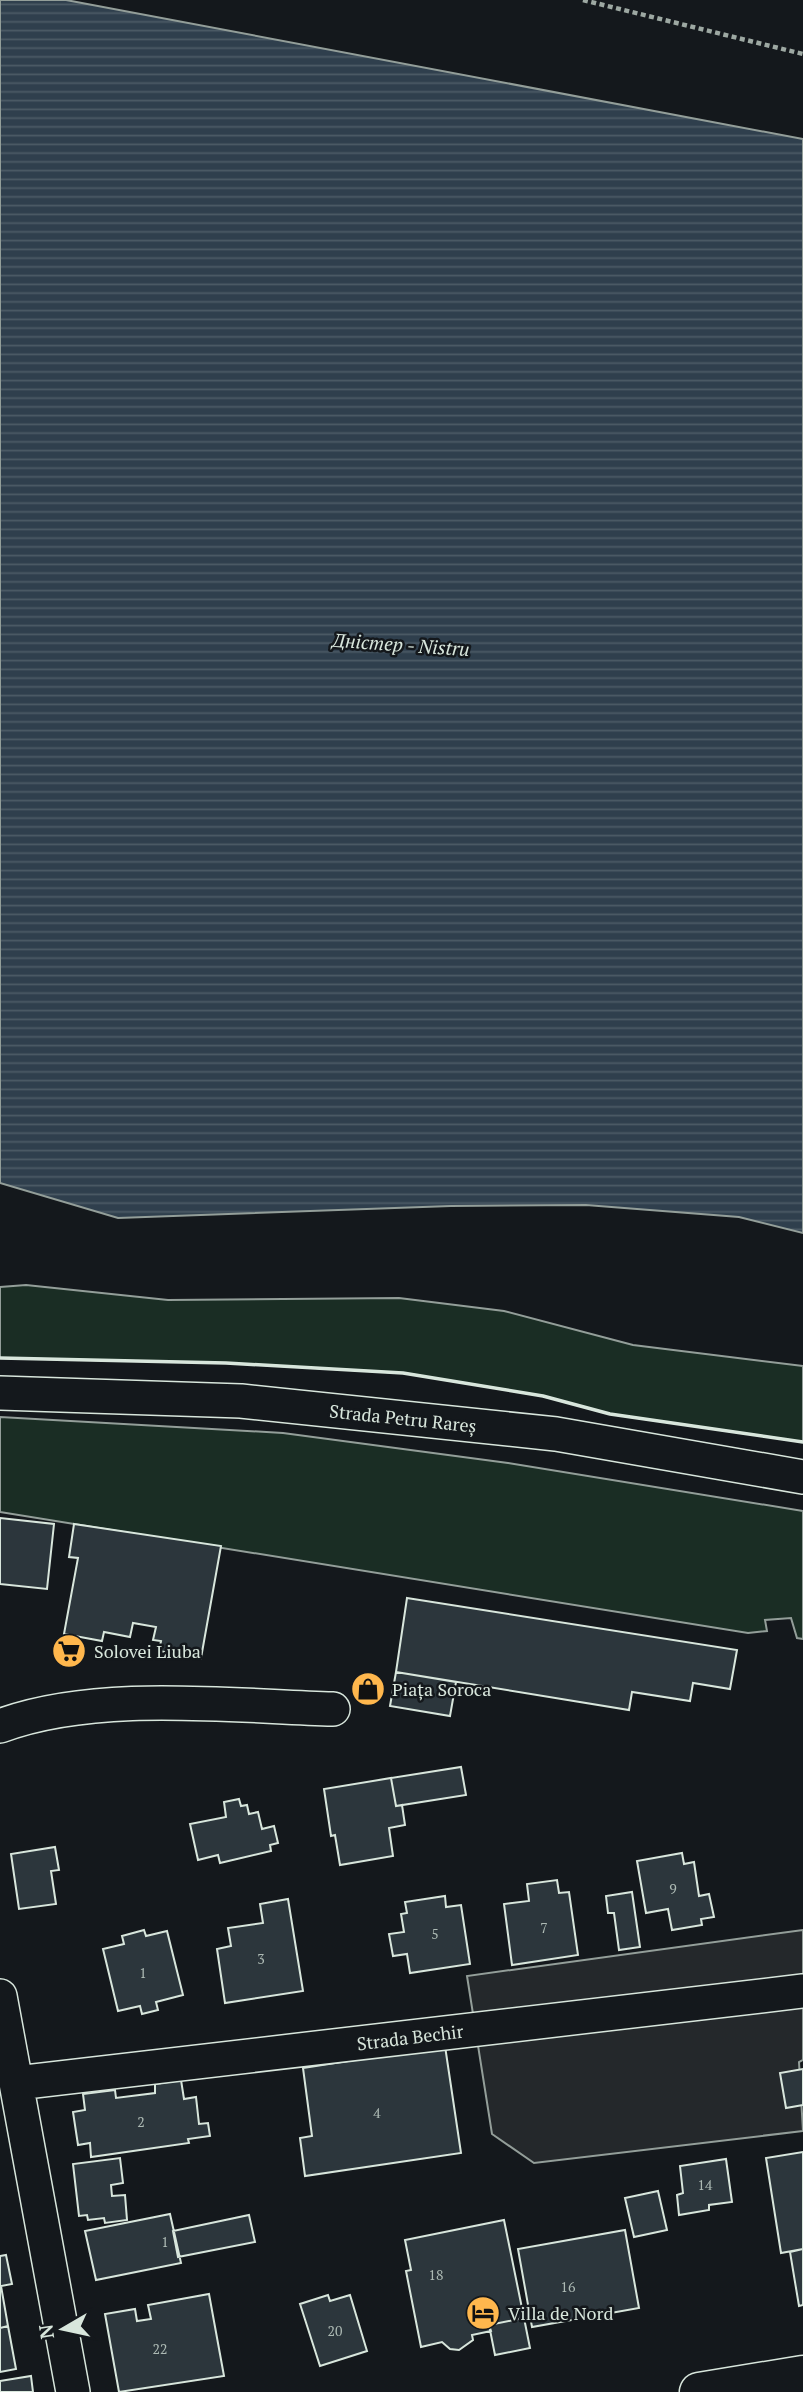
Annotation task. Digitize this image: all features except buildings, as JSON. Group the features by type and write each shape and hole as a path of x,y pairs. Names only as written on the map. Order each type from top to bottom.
{"main road":[{"path":"699,2392 802,2376"}],"street":[{"name":"Strada Petru Rareș","path":"0,1393 241,1401 556,1434 803,1477"},
{"path":"0,1726 62,1710 147,1704 333,1709"},
{"name":"Strada Bechir","path":"17,2083 803,1991"},
{"path":"0,1996 73,2392"}],"path":[{"path":"583,0 803,54"}],"green space":[{"path":"26,1285 168,1300 399,1298 504,1311 633,1345 803,1366 803,1442 610,1414 543,1396 403,1373 226,1363 0,1358 0,1287"},
{"path":"0,1417 283,1433 508,1463 803,1511 803,1639 797,1638 791,1618 765,1620 767,1631 748,1633 0,1512"}],"shaded area":[{"path":"803,1930 803,2060 799,2062 803,2131 534,2163 492,2134 467,1976"}],"water":[{"name":"Дністер - Nistru","path":"0,0 66,0 803,139 803,1233 739,1217 586,1205 451,1206 118,1218 0,1183"}],"wall":[{"path":"0,1358 226,1363 403,1373 543,1396 610,1414 803,1442"}],"place":[{"name":"Solovei Liuba","path":"69,1651"},
{"name":"Piața Soroca","path":"368,1689"},
{"name":"Villa de Nord","path":"483,2313"}]}
